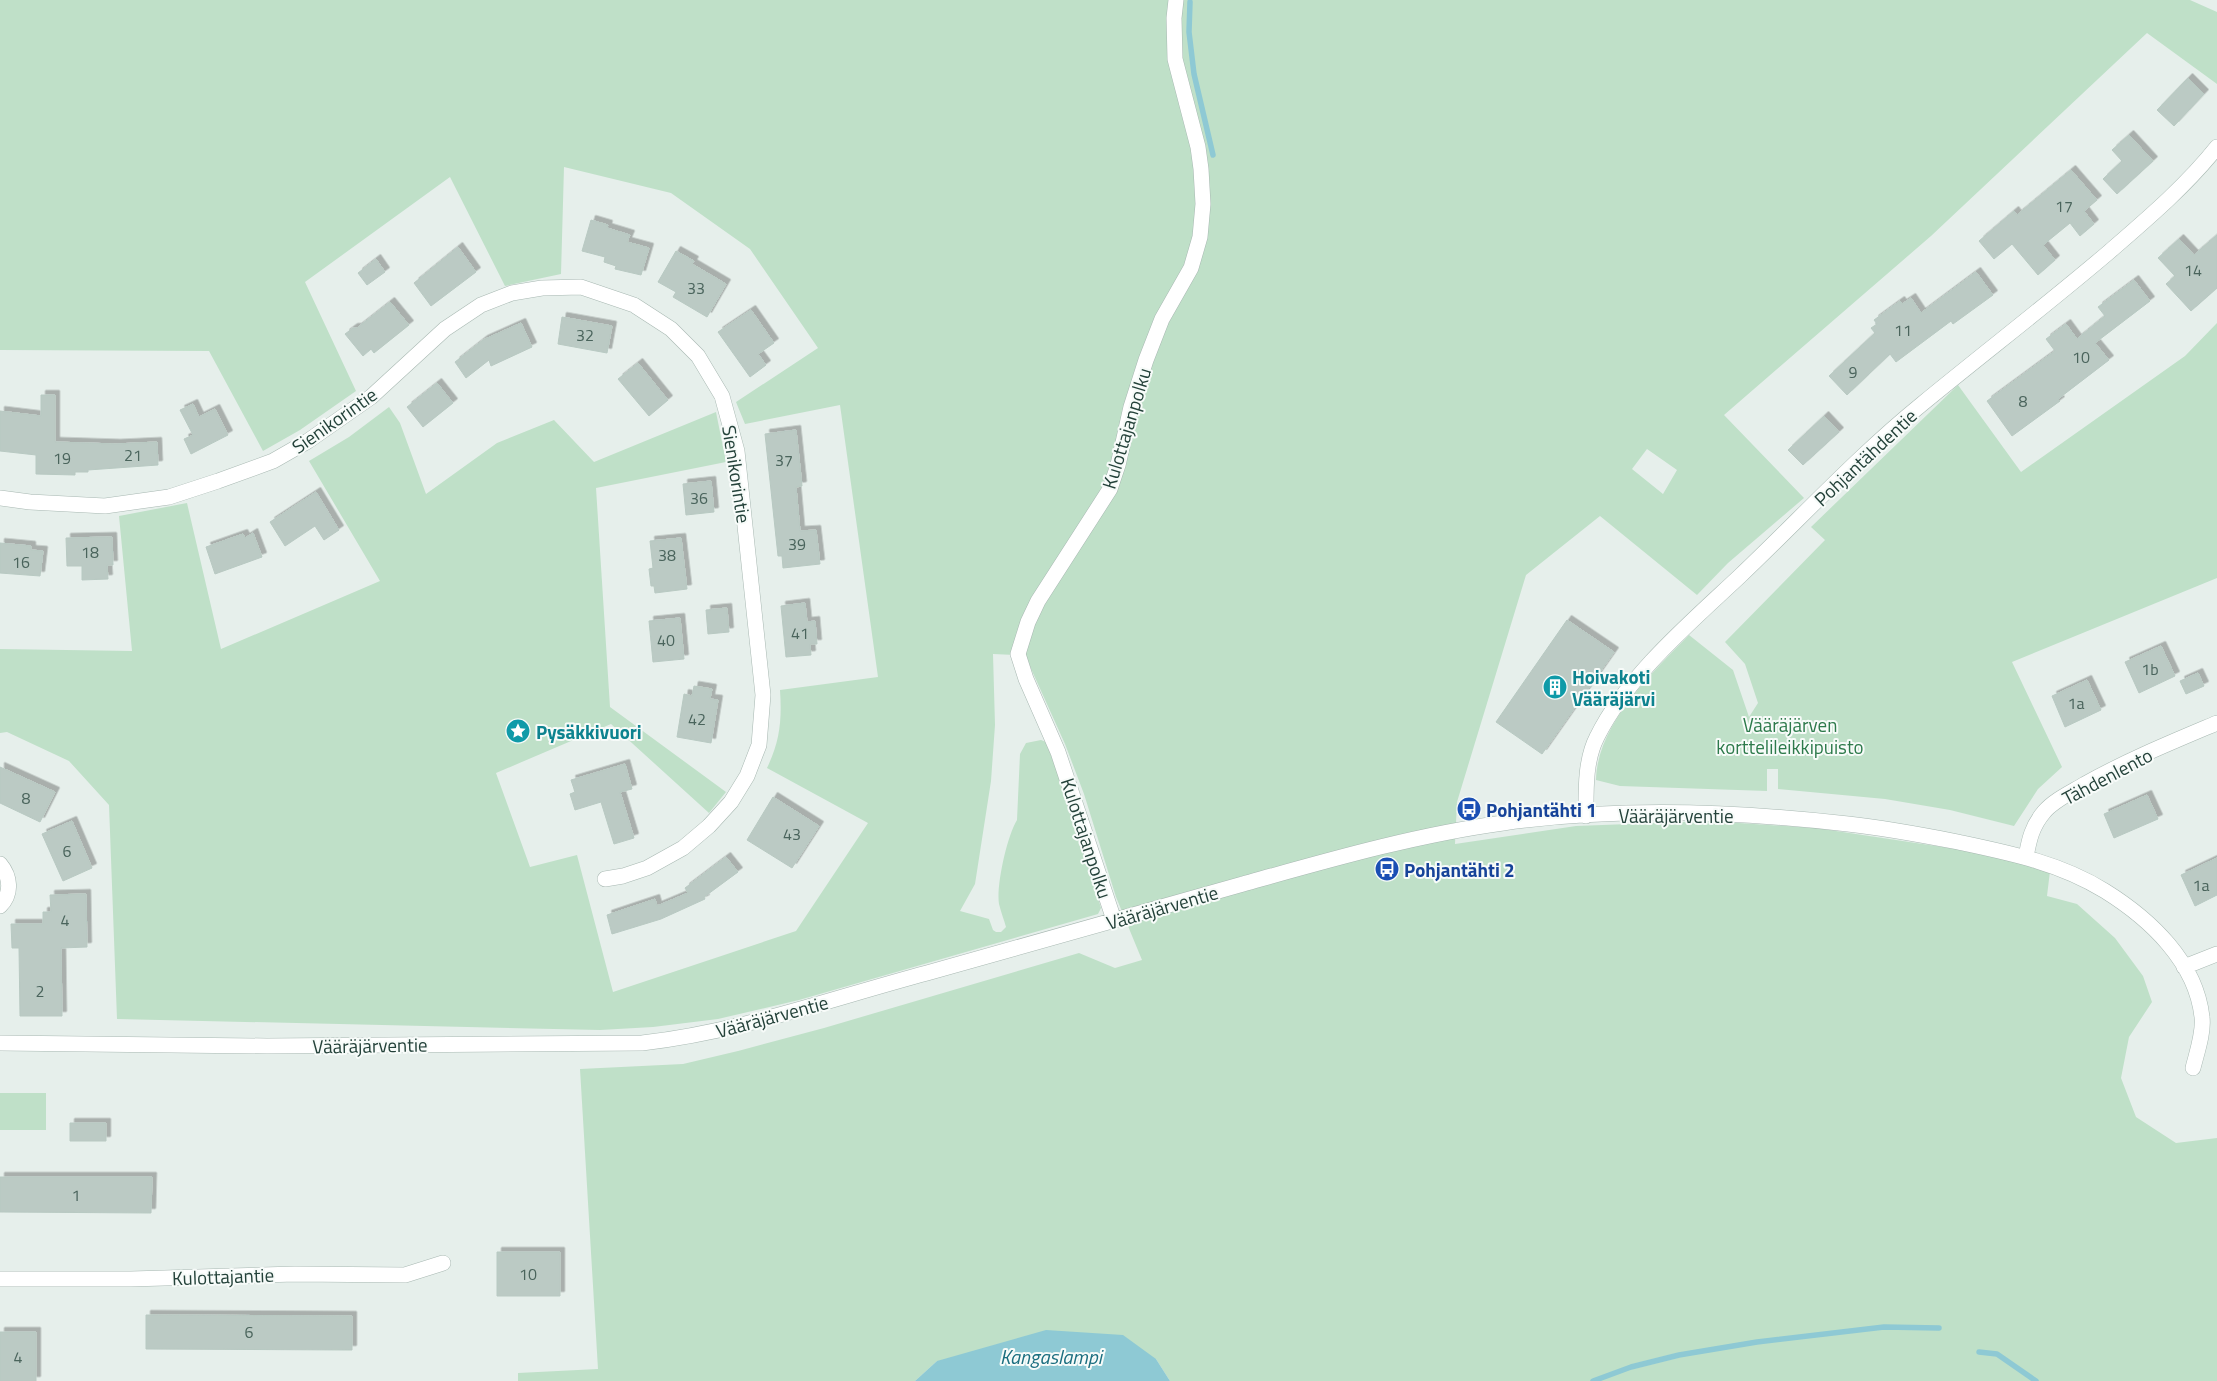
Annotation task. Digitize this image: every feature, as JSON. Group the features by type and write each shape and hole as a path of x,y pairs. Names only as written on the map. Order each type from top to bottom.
{"street":[{"name":"Kulottajanpolku","path":"1114,920 1058,752 1026,680 1018,654 1028,622 1038,601 1110,489 1118,465 1136,388 1148,353 1162,320 1191,268 1200,237 1203,204 1201,169 1198,146 1175,59 1174,18 1176,0"},
{"name":"Pohjantähdentie","path":"1586,816 1588,772 1595,740 1611,711 1637,678 1701,612 1877,444 1919,406 2092,267 2156,212 2217,147"},
{"name":"Sienikorintie","path":"0,498 30,502 105,506 169,496 218,481 273,460 308,441 371,397 445,329 481,305 512,293 542,288 581,287 634,304 671,329 698,356 722,396 737,451 764,695 760,745 747,776 731,802 709,826 683,848 647,868 623,876 605,879"},
{"name":"Tähdenlento","path":"2026,857 2030,834 2045,811 2058,801 2141,755 2217,722"},
{"name":"Vääräjärventie","path":"0,1042 267,1046 609,1044 662,1041 713,1032 788,1013 1332,859 1432,835 1556,816 1646,813 1709,814 1818,820 1879,828 2026,857 2065,870 2119,900 2154,928 2172,948 2195,988 2203,1020 2193,1068"},
{"path":"0,864 8,877 9,886 7,895 0,906"},
{"path":"2184,967 2217,954"},
{"name":"Kulottajantie","path":"0,1279 131,1279 295,1274 404,1275 443,1263"}],"green space":[{"path":"0,0 2190,0 2217,12 2217,84 2147,33 1931,236 1724,415 1804,498 1728,563 1697,595 1600,516 1526,575 1457,802 1455,844 1576,826 1709,821 1816,828 2016,858 2050,871 2047,896 2077,904 2115,938 2143,976 2152,1002 2129,1037 2121,1078 2136,1117 2176,1143 2217,1138 2217,1381 1170,1381 1156,1359 937,1361 915,1381 518,1381 518,1373 598,1369 580,1069 683,1064 824,1028 1079,953 1115,968 1142,960 1116,897 1084,794 1065,744 1028,662 1015,655 993,654 995,725 991,781 975,884 960,911 989,919 993,930 996,932 1001,932 1006,927 999,904 999,886 1006,849 1017,820 1020,754 1026,743 1041,740 1046,742 1069,804 1101,908 1098,914 799,1000 718,1019 653,1027 600,1030 117,1019 109,805 69,761 7,732 0,733 0,649 132,651 119,516 187,503 221,649 380,581 309,461 349,437 389,407 400,423 426,494 497,443 554,420 594,462 716,412 726,462 596,488 610,707 726,792 709,813 611,724 496,773 530,867 577,855 613,992 796,931 868,823 767,768 775,749 779,730 781,711 780,690 878,677 840,405 745,424 736,402 818,348 750,249 671,193 564,167 561,274 505,286 450,177 305,282 356,391 300,430 263,451 209,351 0,350","holes":["1647,449 1677,470 1663,494 1632,469"]},
{"name":"Vääräjärven korttelileikkipuisto","path":"2217,323 2217,578 2012,662 2062,767 2038,789 2014,826 1950,810 1885,799 1778,789 1778,769 1767,769 1767,791 1620,786 1596,780 1599,759 1616,719 1644,682 1689,635 1733,670 1749,717 1758,703 1745,664 1725,642 1825,540 1811,527 1958,385 2021,472 2185,356"},
{"path":"0,1093 46,1093 46,1130 0,1130"}],"water":[{"name":"Kangaslampi","path":"1046,1330 1123,1335 1156,1359 1170,1381 915,1381 937,1361"}],"building":[{"path":"2188,78 2204,94 2174,126 2157,110"},
{"path":"2129,135 2153,161 2117,194 2103,179 2122,161 2112,150"},
{"path":"2071,170 2097,200 2084,211 2094,224 2080,236 2070,223 2043,245 2055,260 2038,275 2012,244 1994,259 1979,241 2014,211 2017,215"},
{"path":"591,220 608,225 607,228 630,235 627,242 649,248 641,275 615,269 616,266 604,262 605,257 582,251"},
{"path":"2217,235 2217,288 2191,311 2166,284 2175,276 2158,258 2179,239 2194,255"},
{"path":"458,247 476,272 431,306 414,283"},
{"path":"676,251 694,261 692,264 726,284 707,317 673,297 676,292 658,282"},
{"path":"376,259 385,272 367,285 358,273"},
{"path":"1976,272 1993,295 1953,324 1951,321 1896,362 1890,354 1847,395 1829,376 1875,333 1871,328 1877,324 1874,320 1900,301 1902,304 1911,298 1921,313"},
{"path":"2134,280 2150,301 2095,343 2109,360 2058,399 2060,401 2012,436 1987,401 2055,351 2046,339 2066,324 2077,339 2105,316 2098,307"},
{"path":"390,302 409,325 374,353 371,349 363,356 345,334 353,328 357,328"},
{"path":"751,310 774,343 758,354 766,365 750,377 718,332"},
{"path":"562,317 612,326 607,353 558,344"},
{"path":"521,323 532,347 491,366 489,360 466,378 455,362 483,340"},
{"path":"638,363 668,400 649,416 618,379"},
{"path":"437,383 453,403 423,427 407,407"},
{"path":"41,395 55,395 55,442 116,444 157,442 158,465 88,470 88,472 75,472 75,475 36,474 36,455 0,451 0,411 41,416"},
{"path":"193,404 199,417 215,409 228,435 191,454 184,439 193,435 180,410"},
{"path":"1824,416 1839,432 1803,465 1788,450"},
{"path":"796,430 802,486 796,487 800,531 816,530 820,564 783,568 782,556 778,556 765,434"},
{"path":"711,481 714,512 686,515 683,484"},
{"path":"316,492 339,530 324,540 315,526 285,546 270,522"},
{"path":"253,533 262,557 215,574 206,547 243,534 245,538"},
{"path":"112,537 113,565 107,565 108,579 82,580 82,566 67,566 66,538"},
{"path":"681,538 687,589 655,593 654,586 651,586 649,569 653,568 650,541"},
{"path":"0,543 31,546 31,550 43,551 40,576 0,573"},
{"path":"805,603 807,622 815,621 817,644 810,644 811,655 786,657 781,606"},
{"path":"727,608 729,632 708,634 706,610"},
{"path":"680,618 684,659 653,662 649,621"},
{"name":"Hoivakoti Vääräjärvi","path":"1567,620 1614,652 1542,754 1496,722"},
{"path":"2161,646 2175,676 2139,693 2125,662"},
{"path":"2198,673 2204,686 2186,694 2180,681"},
{"path":"2087,680 2101,710 2065,727 2052,696"},
{"path":"694,686 712,689 710,699 718,700 711,743 677,737 684,694 692,696"},
{"path":"625,764 632,789 620,792 634,838 614,844 601,802 575,810 570,794 575,792 571,780"},
{"path":"0,767 55,792 40,822 0,803"},
{"path":"2147,795 2158,819 2114,838 2104,814"},
{"path":"773,797 819,826 792,868 747,840"},
{"path":"72,821 92,868 63,881 42,834"},
{"path":"726,857 738,872 704,897 705,899 661,919 612,934 607,915 655,899 657,906 688,893 685,888"},
{"path":"2217,858 2217,895 2195,906 2181,875"},
{"path":"86,894 87,947 61,948 62,1016 20,1016 19,948 12,948 11,924 43,924 43,912 51,912 50,895"},
{"path":"70,1123 106,1123 106,1141 70,1141"},
{"path":"0,1177 152,1177 151,1213 0,1212"},
{"path":"497,1252 560,1252 560,1296 497,1296"},
{"path":"146,1315 352,1316 352,1350 146,1349"},
{"path":"0,1332 36,1332 36,1381 0,1381"}],"waterway":[{"path":"1190,2 1189,32 1194,74 1213,155"},
{"path":"1593,1381 1631,1367 1679,1355 1757,1342 1884,1327 1939,1328"},
{"path":"1979,1352 1997,1354 2036,1381"}],"place":[{"name":"Hoivakoti Vääräjärvi","path":"1555,687"},
{"name":"Pysäkkivuori","path":"518,731"},
{"name":"Pohjantähti 1","path":"1469,809"},
{"name":"Pohjantähti 2","path":"1387,869"}]}
